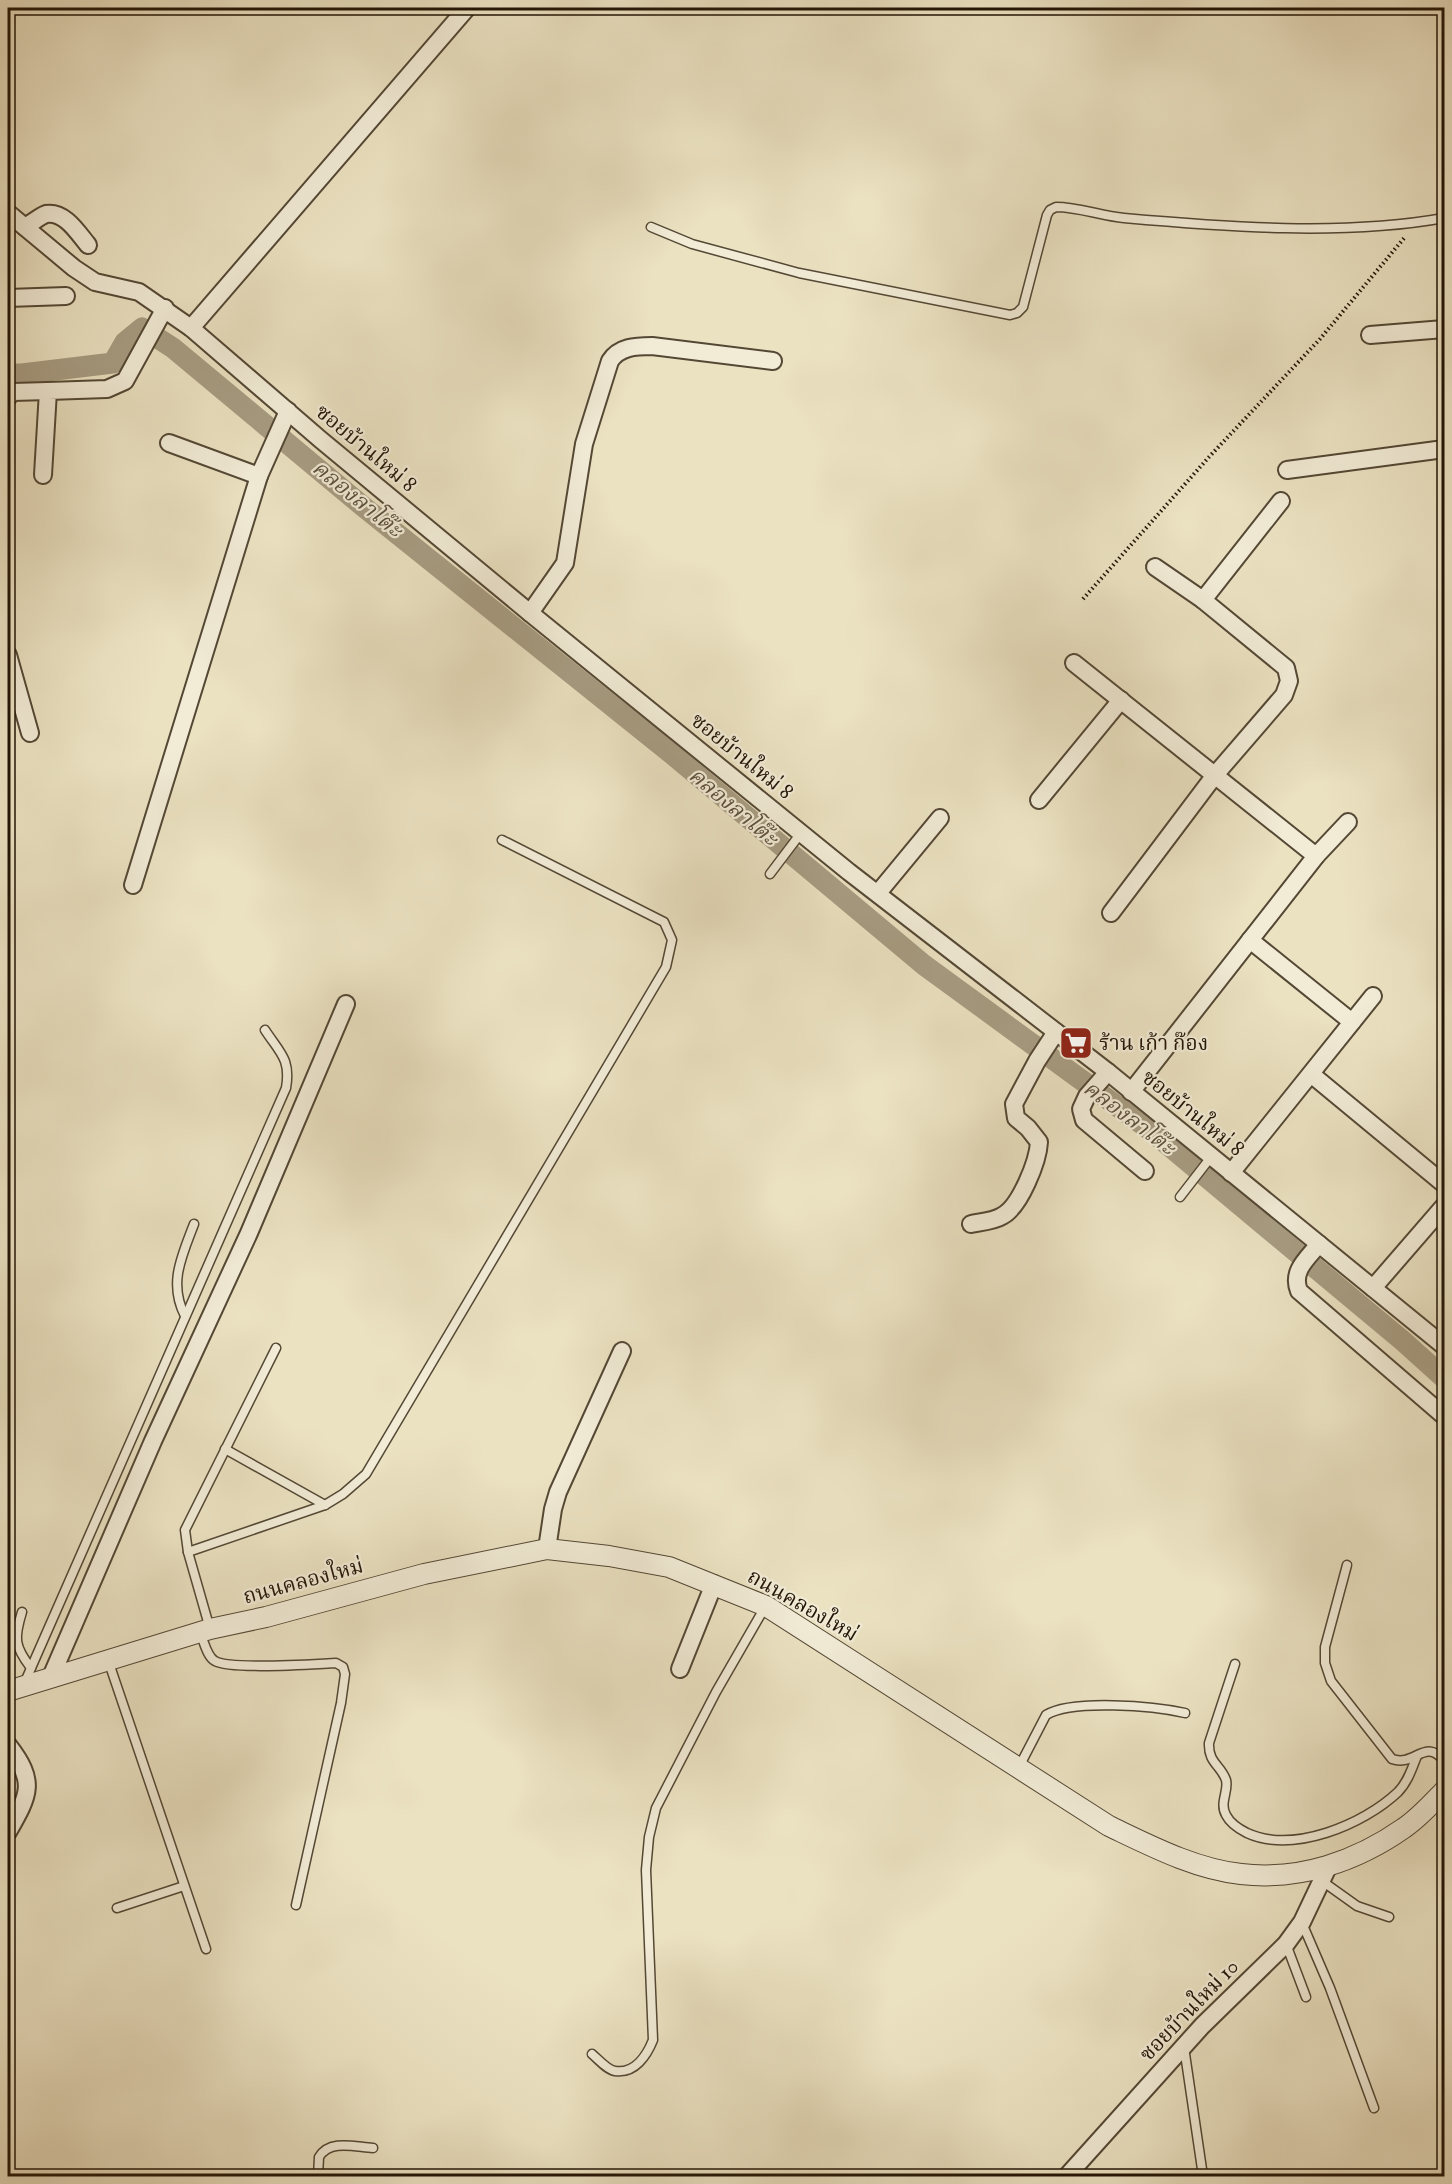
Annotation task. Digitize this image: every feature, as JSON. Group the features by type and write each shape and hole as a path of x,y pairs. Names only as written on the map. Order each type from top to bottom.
{"street":[{"path":"191,328 467,8"},
{"name":"ซอยบ้านใหม่ 8","path":"8,213 74,268 95,282 139,292 191,328 797,839 878,893 1052,1038 1103,1077 1131,1092 1207,1162 1231,1173 1314,1250 1373,1288 1444,1346"},
{"path":"25,227 46,214 58,216 69,222 88,245"},
{"path":"8,298 66,296"},
{"path":"8,397 13,392 107,389 119,385 125,381 165,308"},
{"path":"1370,335 1444,329"},
{"path":"530,613 565,563 584,444 610,362 615,354 633,346 652,346 773,361"},
{"path":"43,475 48,391"},
{"path":"133,885 259,476 288,411"},
{"path":"169,443 259,476"},
{"path":"1287,470 1444,449"},
{"path":"1203,600 1281,501"},
{"path":"1111,913 1215,774 1284,695 1289,681 1286,668 1203,600 1155,567"},
{"path":"8,655 30,733"},
{"path":"1074,663 1316,856"},
{"path":"1040,800 1121,699"},
{"path":"878,893 940,818"},
{"path":"1131,1092 1316,856 1348,822"},
{"path":"1250,940 1352,1022"},
{"path":"1231,1173 1373,996"},
{"path":"51,1677 153,1440 249,1233 346,1004"},
{"path":"970,1224 1001,1217 1012,1209 1034,1166 1039,1142 1028,1128 1016,1119 1014,1104 1052,1038"},
{"path":"1311,1074 1444,1184"},
{"path":"1103,1077 1087,1096 1081,1109 1084,1120 1145,1171"},
{"path":"1373,1288 1444,1206"},
{"path":"1314,1250 1297,1272 1295,1282 1299,1291 1444,1416"},
{"path":"548,1549 553,1509 558,1492 622,1351"},
{"name":"ถนนคลองใหม่","path":"15,1689 205,1631 266,1617 424,1574 548,1549 609,1556 669,1567 766,1606 1109,1826 1196,1863 1240,1874 1325,1873 1406,1827 1444,1791"},
{"path":"680,1669 714,1584"},
{"path":"8,1745 18,1758 28,1787 24,1802 8,1832"},
{"name":"ซอยบ้านใหม่ 10","path":"1067,2176 1202,2026 1286,1944 1302,1922 1325,1873"}],"lane":[{"path":"651,227 692,244 800,273 1010,315 1017,313 1023,307 1047,216 1050,210 1056,207 1121,218 1313,229 1417,223 1444,218"},
{"path":"770,874 797,839"},
{"path":"188,1552 325,1505 343,1494 366,1474 666,967 672,940 664,922 502,840"},
{"path":"15,1689 31,1668 286,1088 289,1072 286,1061 265,1030"},
{"path":"1180,1197 1207,1162"},
{"path":"185,1316 178,1303 177,1280 181,1260 194,1224"},
{"path":"276,1348 185,1530 211,1658 217,1662 239,1666 336,1663 343,1666 345,1674 341,1703 296,1905"},
{"path":"225,1449 325,1505"},
{"path":"1347,1565 1326,1647 1325,1663 1331,1682 1392,1759 1398,1761 1430,1750 1437,1752 1444,1761"},
{"path":"592,2054 615,2071 628,2069 640,2062 648,2052 653,2040 646,1870 649,1837 656,1808 716,1692 766,1606"},
{"path":"22,1612 16,1630 16,1642 20,1653 31,1668"},
{"path":"108,1660 206,1949"},
{"path":"1235,1664 1208,1752 1226,1780 1223,1805 1226,1815 1240,1830 1262,1840 1293,1840 1322,1834 1347,1825 1378,1808 1399,1791 1408,1778 1417,1756"},
{"path":"1019,1768 1046,1715 1053,1711 1085,1706 1134,1706 1162,1708 1185,1713"},
{"path":"1325,1873 1357,1906 1389,1917"},
{"path":"117,1908 184,1886"},
{"path":"1302,1922 1327,1979 1374,2108"},
{"path":"1286,1944 1306,1997"},
{"path":"1184,2047 1203,2176"},
{"path":"318,2176 319,2157 328,2146 373,2148"}],"path":[{"path":"1083,599 1209,457 1320,339 1417,223"}],"waterway":[{"name":"คลองลาโต๊ะ","path":"8,374 113,363 125,342 142,328 173,348 365,508 672,754 924,965 1150,1130 1403,1341 1444,1378"}],"place":[{"name":"ร้าน เก้า ก๊อง","path":"1076,1043"}]}
